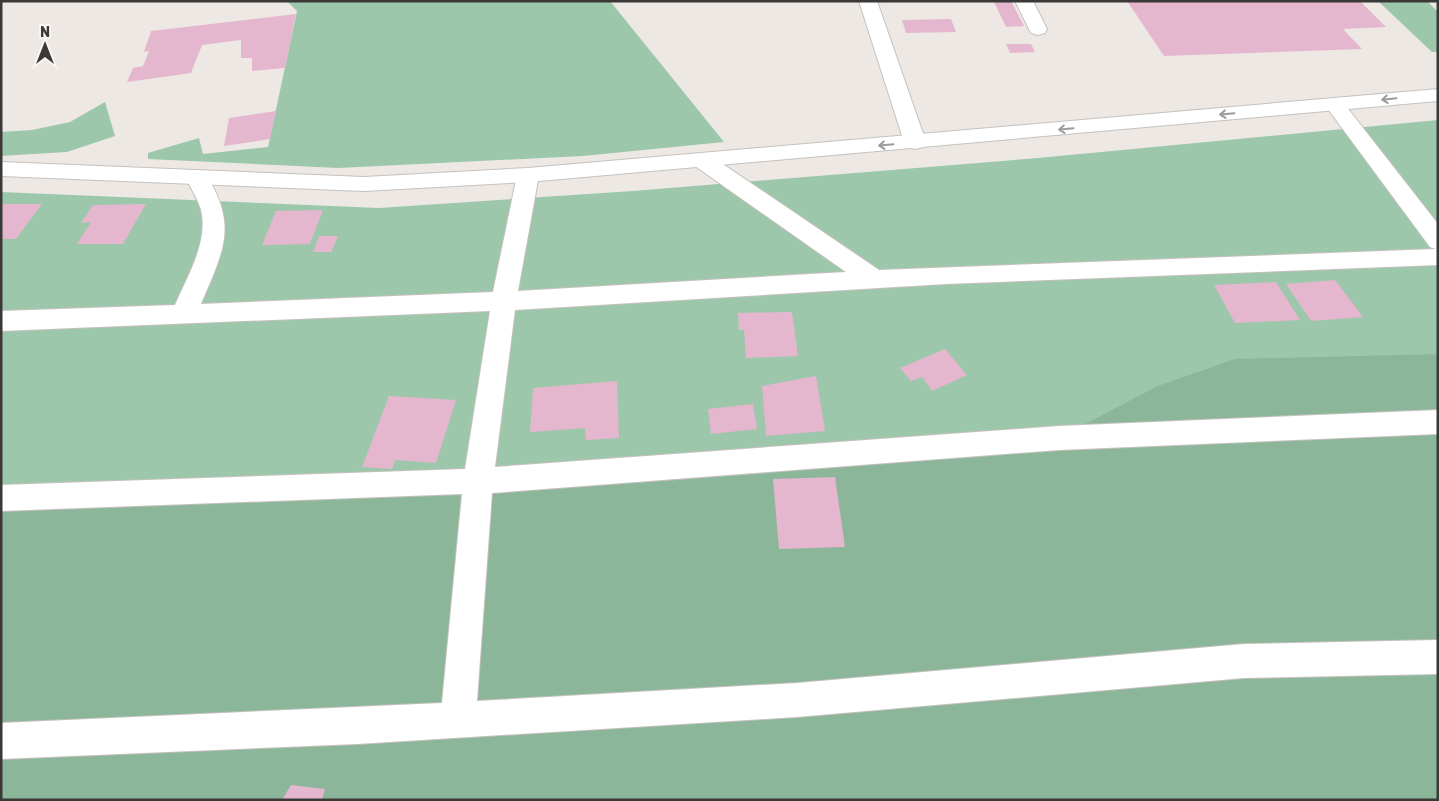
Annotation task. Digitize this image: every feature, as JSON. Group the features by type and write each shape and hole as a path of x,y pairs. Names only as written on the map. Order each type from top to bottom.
{"street":[{"path":"868,1 915,142"},
{"path":"1024,1 1038,29"},
{"path":"526,183 723,174 1340,112 1438,94"},
{"path":"1340,112 1438,241"},
{"path":"1,169 348,199 526,183 704,160 915,142 1340,112 1438,112"},
{"path":"704,160 874,279"},
{"path":"1,183 200,186"},
{"path":"458,720 478,481 504,301 526,183"},
{"path":"184,314 214,233 213,212 200,186"},
{"path":"1,321 504,301 874,279 1438,257"},
{"path":"1,498 478,481 1059,438 1438,422"},
{"path":"1,741 458,720 807,699 1244,661 1438,656"}],"green space":[{"path":"287,1 610,1 724,142 583,156 338,168 148,159 148,153 199,138 203,154 268,147 297,11"},
{"path":"1378,1 1427,1 1438,12 1438,52 1432,52"},
{"path":"105,102 115,136 67,152 1,156 1,132 32,130 70,122"},
{"path":"1438,120 1438,354 1155,387 1059,438 1,498 1,192 379,208 633,191 1038,158"},
{"path":"1438,354 1438,800 1,800 1,498 1058,438 1155,387 1235,359"}],"building":[{"path":"1011,1 1024,26 1006,27 994,2"},
{"path":"1127,1 1360,1 1386,27 1343,29 1362,49 1164,56"},
{"path":"296,14 285,68 252,71 252,58 241,58 241,40 202,45 191,73 127,82 133,68 143,66 149,51 144,52 151,31"},
{"path":"951,19 956,32 906,33 902,20"},
{"path":"1006,44 1031,44 1035,52 1010,53"},
{"path":"276,111 270,139 224,146 229,118"},
{"path":"1,204 42,204 16,239 1,239"},
{"path":"146,204 123,244 77,244 91,222 81,223 93,205"},
{"path":"323,210 310,244 262,245 276,211"},
{"path":"319,236 338,236 331,252 313,252"},
{"path":"1335,280 1363,317 1311,321 1286,284"},
{"path":"1276,282 1300,320 1235,323 1214,285"},
{"path":"792,312 798,356 746,358 744,330 739,330 738,313"},
{"path":"945,349 967,375 932,391 922,377 911,381 900,368"},
{"path":"816,376 825,431 766,436 762,386"},
{"path":"617,381 619,438 586,440 585,428 530,432 533,388"},
{"path":"389,396 456,400 436,463 395,460 392,469 362,467"},
{"path":"753,404 757,429 711,434 708,409"},
{"path":"835,477 845,547 779,549 773,479"},
{"path":"291,785 325,789 322,800 282,800"}]}
